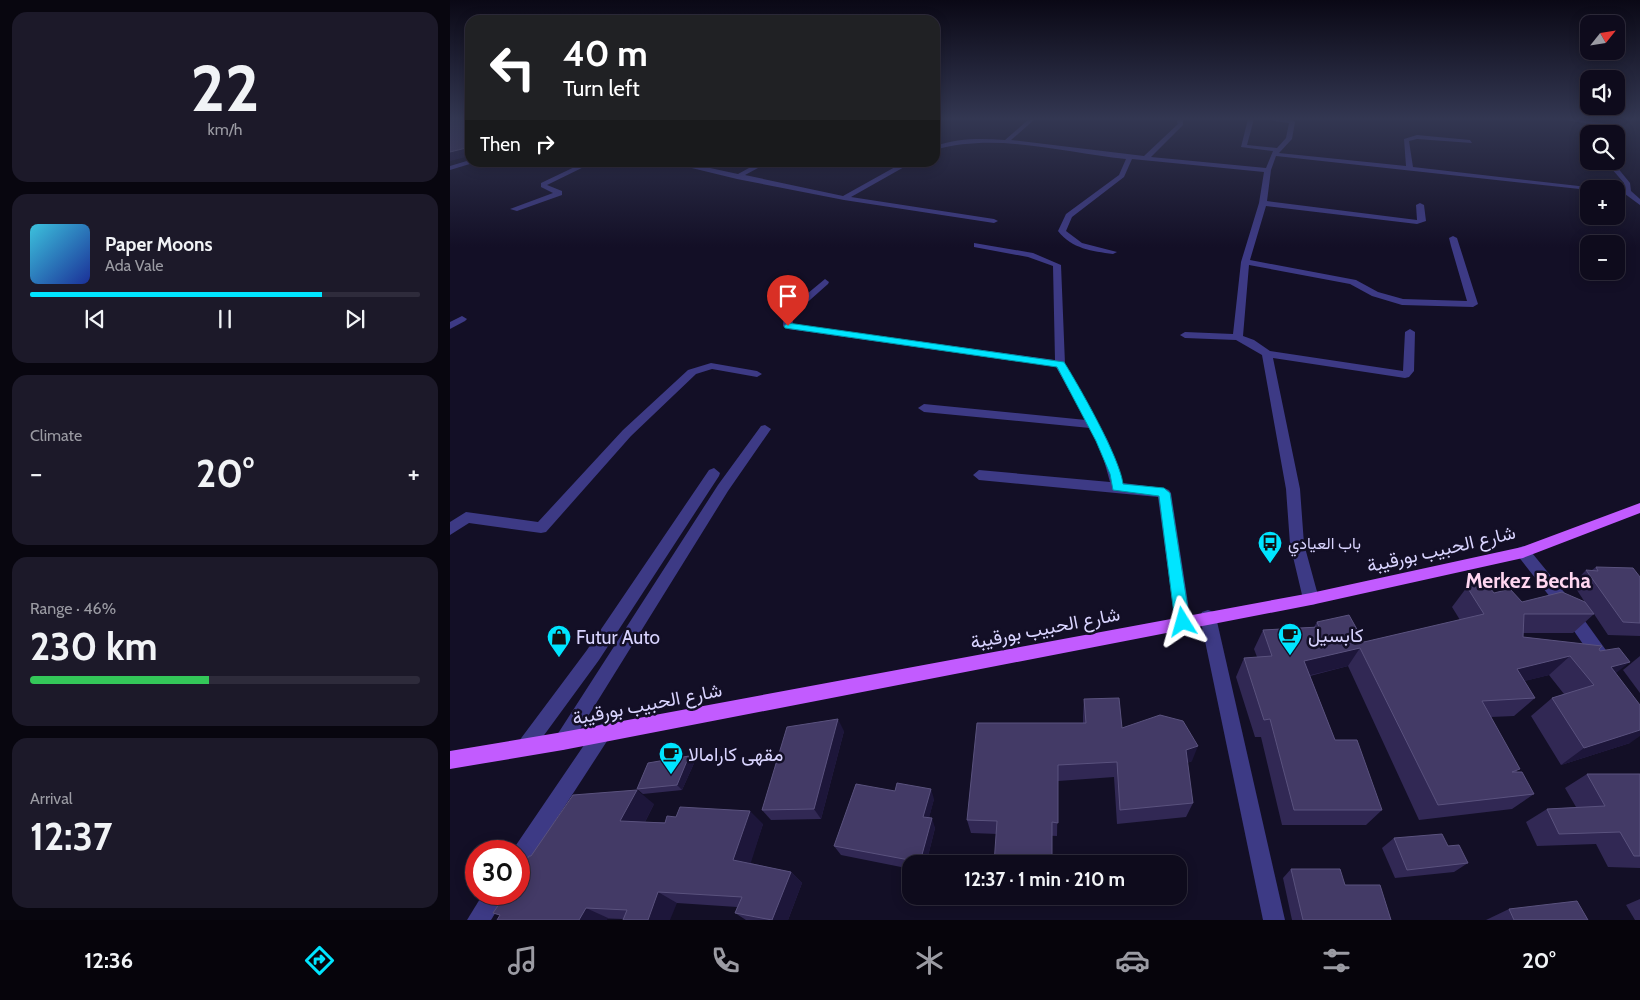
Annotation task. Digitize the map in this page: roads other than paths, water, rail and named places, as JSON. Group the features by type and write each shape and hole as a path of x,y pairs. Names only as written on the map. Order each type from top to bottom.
{"main road":[{"name":"شارع الحبيب بورقيبة","path":"450,760 563,741 1208,617 1311,599 1523,552 1640,508"}],"street":[{"path":"1113,252 1072,243 1062,231 1069,216 1122,176 1128,162"},
{"path":"1186,162 1268,170"},
{"path":"1238,337 1245,262 1263,203 1268,170 1272,162"},
{"path":"1359,162 1580,187"},
{"path":"1409,162 1410,168"},
{"path":"450,168 465,164"},
{"path":"514,209 558,193 543,186 543,184 580,167"},
{"path":"692,167 844,198 994,221"},
{"path":"737,177 756,167"},
{"path":"844,198 901,167"},
{"path":"1616,170 1627,183 1628,192"},
{"path":"1625,192 1640,203"},
{"path":"1263,203 1417,222 1422,221 1420,205"},
{"path":"1245,262 1353,282 1375,294 1402,302 1473,304 1465,277 1457,264 1452,238"},
{"path":"977,245 1030,255 1057,264 1060,364 1094,425 1116,474 1117,487"},
{"path":"825,282 787,315 788,326 1060,364"},
{"path":"450,326 462,319"},
{"path":"1185,335 1238,337 1250,342 1267,354 1405,375 1409,371 1410,332"},
{"path":"1267,354 1293,488 1297,544 1311,599"},
{"path":"450,530 466,517 541,528 627,433 692,372 711,366 757,374"},
{"path":"924,408 1094,425"},
{"path":"563,741 723,488 765,429"},
{"path":"525,747 593,655 714,473"},
{"path":"979,475 1164,493 1183,622"},
{"path":"1523,552 1559,597 1613,673"},
{"path":"1208,617 1274,920"},
{"path":"530,842 603,732"},
{"path":"478,920 488,905"}],"place":[{"name":"باب العيادي","path":"1270,564"},
{"name":"كابسيل","path":"1290,656"},
{"name":"Futur Auto","path":"559,658"},
{"name":"مقهى كارامالا","path":"671,775"}],"district":[{"name":"Merkez Becha","path":"1528,580"}]}
